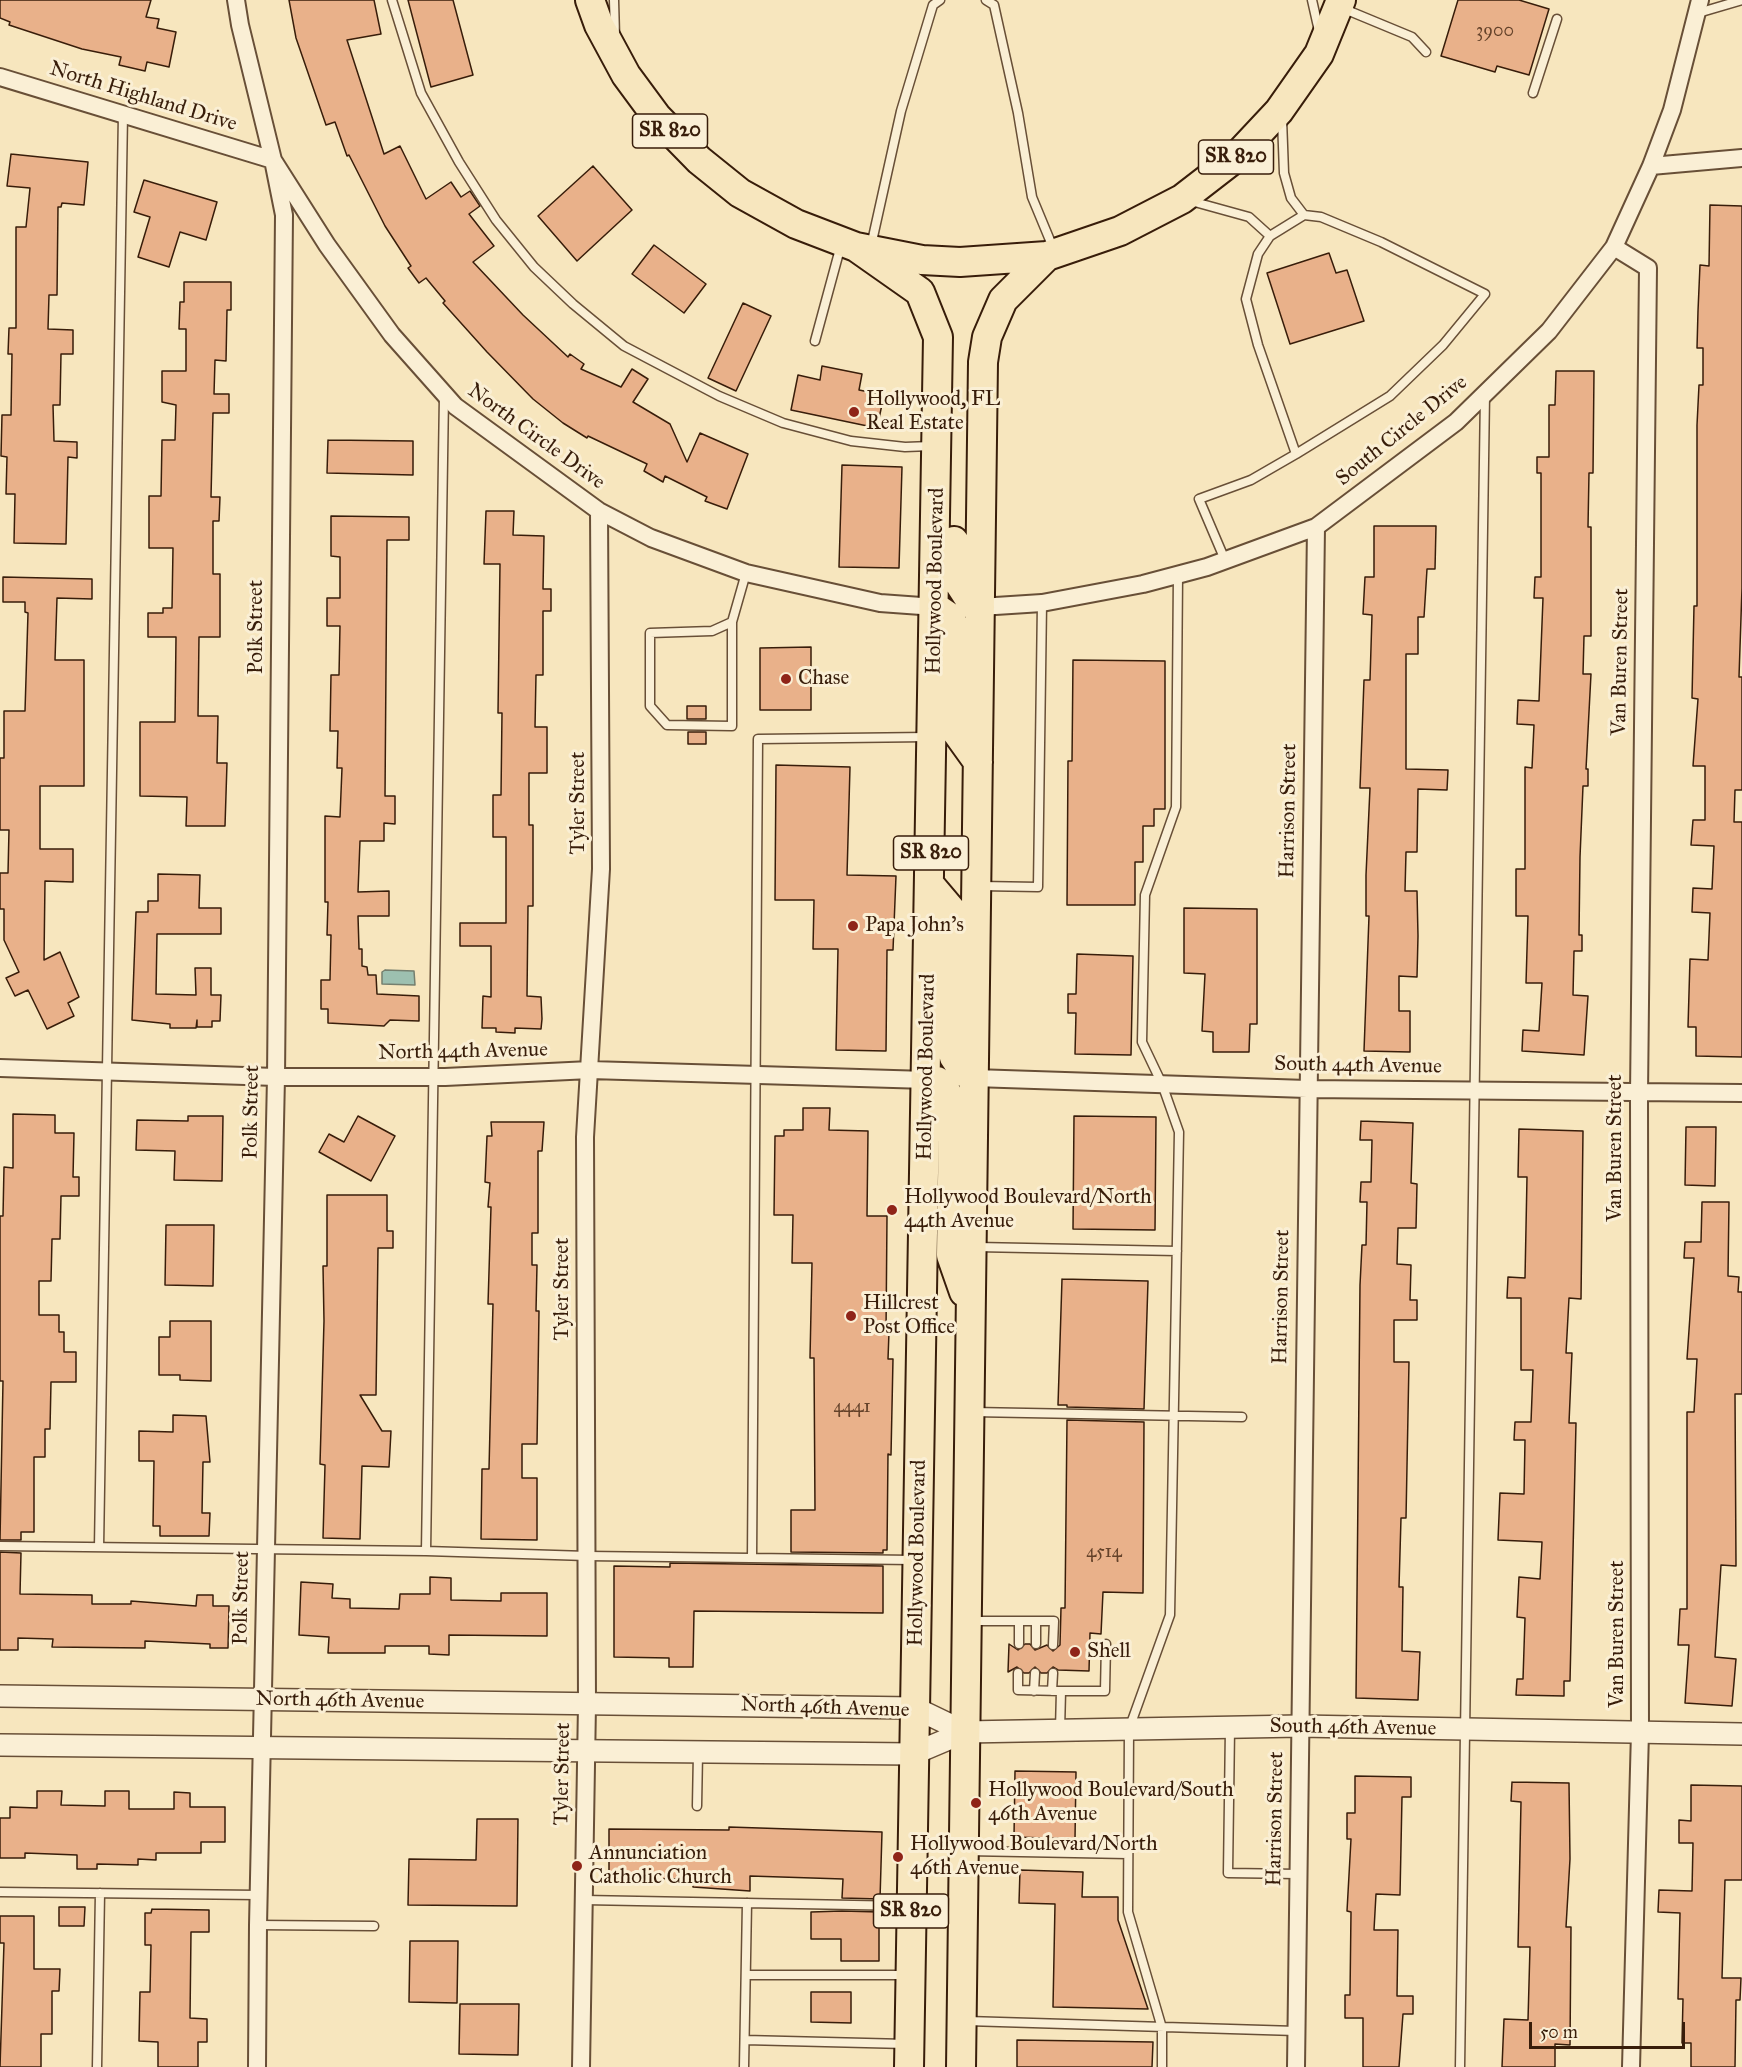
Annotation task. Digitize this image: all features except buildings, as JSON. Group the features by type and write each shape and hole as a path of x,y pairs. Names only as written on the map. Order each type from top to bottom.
{"highway":[{"name":"Hollywood Boulevard","path":"591,0 599,25 626,75 657,117 699,160 740,193 796,224 856,246 922,260 960,262 1052,255 1120,231 1182,200 1235,158 1282,107 1323,46 1331,2"},
{"name":"Hollywood Boulevard","path":"856,246 920,292 938,337 931,886 909,2056"},
{"name":"Hollywood Boulevard","path":"961,2067 982,362 987,337 1003,300 1052,255"},
{"path":"938,446 956,469 953,574 973,606 980,607"},
{"path":"935,607 951,618 956,635 956,730 978,762"},
{"path":"931,886 953,912 950,1041 954,1057 964,1072 974,1078"},
{"path":"927,1080 937,1081 946,1092 953,1108 951,1255 971,1314"}],"street":[{"name":"North Circle Drive","path":"236,0 240,26 273,160 327,245 392,335 454,406 599,511 651,538 746,573 880,603 935,607"},
{"name":"South Circle Drive","path":"980,607 1042,603 1143,584 1225,560 1316,527 1456,422 1549,331 1614,247 1651,166 1672,110 1699,7"},
{"name":"North Highland Drive","path":"0,77 273,160"},
{"path":"1651,166 1742,158"},
{"name":"Polk Street","path":"257,2067 258,1895 276,1077 284,214 273,160"},
{"name":"Van Buren Street","path":"1614,247 1648,268 1639,1093 1640,1732 1631,2067"},
{"name":"Tyler Street","path":"581,2067 587,1704 585,1137 602,869 599,511"},
{"name":"Harrison Street","path":"1296,2067 1316,527"},
{"name":"North 44th Avenue","path":"0,1068 276,1077 434,1076 590,1070 756,1077 927,1080"},
{"name":"South 44th Avenue","path":"974,1078 1307,1089 1742,1093"},
{"name":"North 46th Avenue","path":"0,1696 915,1708 965,1732"},
{"name":"South 46th Avenue","path":"965,1732 1300,1726 1742,1734"},
{"name":"North 46th Avenue","path":"0,1745 913,1754 965,1732"}],"lane":[{"path":"392,0 421,93 459,162 496,220 534,267 573,304 624,346 719,396 783,423 851,441 905,447 938,446"},
{"path":"614,0 616,55"},
{"path":"815,341 856,246 933,5 940,0"},
{"path":"986,0 994,5 1032,197 1052,255"},
{"path":"1699,7 1742,0"},
{"path":"1331,2 1412,37 1426,51"},
{"path":"1533,93 1557,19"},
{"path":"1282,107 1284,173 1291,198 1304,215"},
{"path":"99,1547 123,114"},
{"path":"1182,200 1231,210 1249,217 1270,236"},
{"path":"1225,560 1200,499 1251,480 1296,454 1390,396 1443,345 1485,294 1381,242 1321,217 1304,215 1270,236 1258,254 1246,299 1270,381 1296,454"},
{"path":"1460,2067 1485,393"},
{"path":"426,1551 444,394"},
{"path":"732,622 712,631 650,633 650,705 667,725 732,726 732,622 746,573"},
{"path":"1162,2067 1162,2028 1128,1912 1129,1730 1170,1615 1179,1132 1162,1084 1142,1042 1145,895 1176,807 1179,574"},
{"path":"976,886 1038,887 1042,603"},
{"path":"752,1558 758,739 933,737"},
{"path":"972,1247 1177,1251"},
{"path":"969,1412 1242,1417"},
{"path":"0,1546 265,1548 586,1556 917,1560"},
{"path":"966,1621 1054,1621 1053,1645"},
{"path":"1019,1621 1019,1644"},
{"path":"1036,1621 1036,1644"},
{"path":"1018,1672 1018,1690 1105,1691 1106,1644"},
{"path":"1034,1691 1035,1673"},
{"path":"1053,1673 1060,1730"},
{"path":"1230,1727 1228,1873 1298,1874"},
{"path":"697,1806 698,1753"},
{"path":"963,1851 1128,1854"},
{"path":"0,1892 258,1895"},
{"path":"97,2067 100,1893"},
{"path":"584,1900 911,1906"},
{"path":"744,2067 747,1903"},
{"path":"258,1925 374,1926"},
{"path":"746,1975 910,1976"},
{"path":"962,2021 1296,2031"},
{"path":"745,2040 909,2056"}],"shaded area":[{"path":"385,970 414,971 415,985 382,984 382,972"}],"place":[{"name":"Hollywood, FL Real Estate","path":"854,412"},
{"name":"Chase","path":"786,679"},
{"name":"Papa John's","path":"853,926"},
{"name":"Hollywood Boulevard/North 44th Avenue","path":"892,1210"},
{"name":"Hillcrest Post Office","path":"851,1316"},
{"name":"Shell","path":"1075,1652"},
{"name":"Hollywood Boulevard/South 46th Avenue","path":"976,1803"},
{"name":"Hollywood Boulevard/North 46th Avenue","path":"898,1857"},
{"name":"Annunciation Catholic Church","path":"577,1866"}]}
